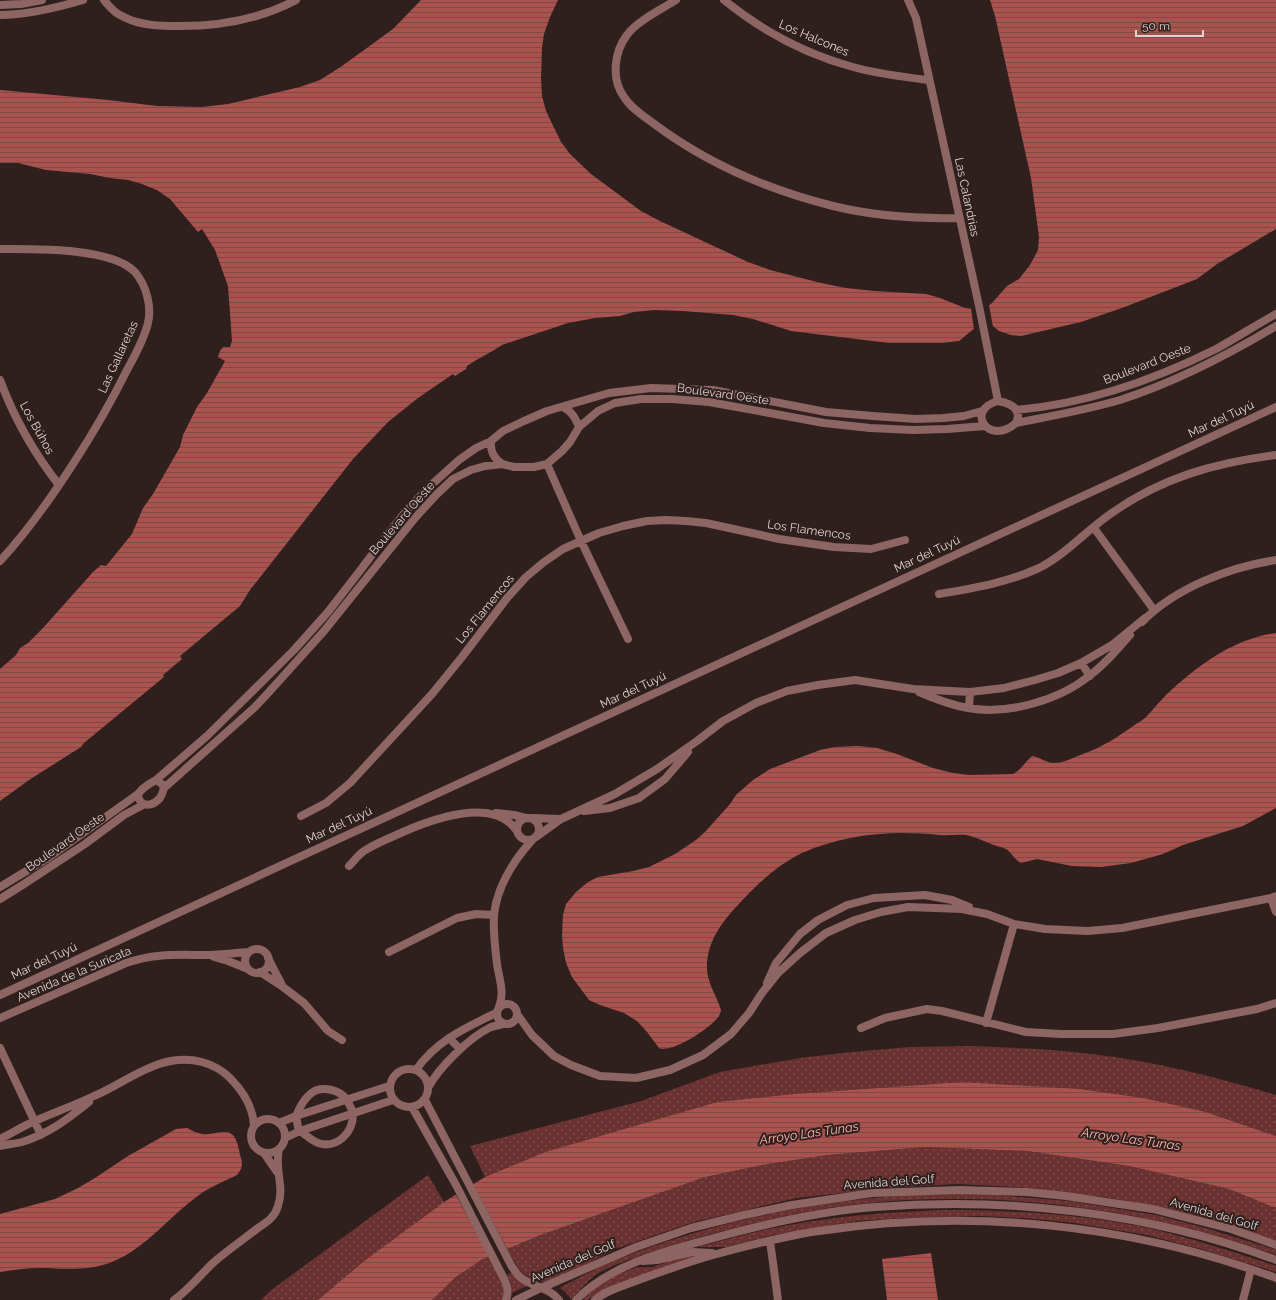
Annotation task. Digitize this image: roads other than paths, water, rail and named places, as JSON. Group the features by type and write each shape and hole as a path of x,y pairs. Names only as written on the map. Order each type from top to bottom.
{"street":[{"path":"0,5 21,4 42,0"},
{"path":"0,15 40,11 61,7 83,0"},
{"path":"104,0 112,10 121,16 135,21 157,25 185,26 209,25 242,20 276,10 296,0"},
{"path":"676,0 636,26 627,34 621,45 617,58 616,69 618,84 624,97 640,113 661,129 697,152 728,169 762,184 796,196 834,207 874,214 917,218 959,218"},
{"name":"Los Halcones","path":"724,0 754,22 780,38 826,58 882,74 928,80"},
{"name":"Las Calandrias","path":"908,0 916,18 928,80 984,328 998,401"},
{"name":"Las Gallaretas","path":"0,249 38,249 107,256 126,265 134,272 141,281 149,300 148,322 119,387 90,437 59,485 37,516 0,561"},
{"name":"Boulevard Oeste","path":"1016,410 1062,404 1127,386 1178,367 1218,348 1276,314"},
{"name":"Boulevard Oeste","path":"1016,423 1060,415 1119,400 1182,377 1220,359 1276,326"},
{"path":"1178,367 1182,377"},
{"name":"Los Búhos","path":"0,380 12,411 25,436 59,485"},
{"name":"Boulevard Oeste","path":"156,780 207,736 294,650 359,572 407,510 429,487 459,460 476,448 491,441 503,431 524,421 547,411 609,393 651,388 713,390 826,412 916,418 964,416 982,411"},
{"path":"672,388 672,398"},
{"name":"Boulevard Oeste","path":"164,788 264,698 324,631 415,518 453,479 471,470 485,466 502,464 514,467 534,467 547,464 570,442 579,427 598,411 614,403 641,399 672,398 730,405 824,423 870,428 913,430 985,426"},
{"path":"998,401 1011,405 1016,410 1018,415 1016,423 1007,430 1000,432 994,431 985,426 982,422 982,411 992,403 998,401"},
{"path":"563,407 570,411 575,417 579,427"},
{"name":"Mar del Tuyú","path":"0,995 1276,407"},
{"path":"824,423 826,412"},
{"path":"491,441 490,448 495,459 502,464"},
{"path":"939,594 1002,582 1040,567 1057,556 1094,528 1107,516 1122,506 1150,490 1181,476 1212,466 1276,454"},
{"path":"547,464 581,541 628,640"},
{"path":"407,510 415,518"},
{"name":"Los Flamencos","path":"301,816 326,803 350,783 432,694 507,598 526,577 563,549 599,533 623,526 647,521 666,520 706,523 779,539 834,547 871,549 905,540"},
{"path":"1094,528 1154,610"},
{"path":"913,689 938,700 969,708 994,710 1022,707 1051,697 1076,686 1090,676 1118,649 1154,610 1205,580 1258,563 1276,560"},
{"path":"987,914 962,909 908,907 881,912 855,920 826,933 800,953 778,974 762,993 749,1013 731,1034 703,1055 670,1070 636,1078 600,1076 571,1065 554,1056 532,1035 517,1014 502,986 497,966 494,936 494,915 498,898 510,869 518,857 535,838 561,819 615,794 657,770 723,721 756,703 787,691 855,680 913,689 970,692 1004,688 1035,680 1081,663 1112,645 1146,618"},
{"path":"317,624 324,631"},
{"path":"1081,663 1090,676"},
{"path":"969,708 970,692"},
{"path":"207,736 213,744"},
{"path":"577,812 610,808 639,798 665,779 697,741"},
{"path":"657,770 665,779"},
{"path":"156,780 162,784 164,788 161,796 154,802 143,805 140,802 138,794 142,789 156,780"},
{"name":"Boulevard Oeste","path":"0,887 48,858 138,794"},
{"path":"615,794 621,805"},
{"name":"Boulevard Oeste","path":"0,899 85,844 124,815 143,805"},
{"path":"349,866 364,851 391,837 430,821 462,813 514,815 534,820 539,826 539,830 535,838"},
{"path":"489,813 507,820 517,832 519,837 526,840 535,838"},
{"path":"518,857 518,824 523,819 561,819"},
{"path":"81,835 85,844"},
{"path":"762,993 776,963 800,934 818,920 847,905 874,898 925,895 952,900 1014,924 1045,929 1088,931 1122,928 1274,897 1276,912"},
{"path":"907,896 908,907"},
{"path":"389,952 457,918 476,914 494,915"},
{"path":"986,1023 1014,924"},
{"path":"790,945 800,953"},
{"name":"Avenida de la Suricata","path":"0,1018 126,963 141,958 177,954 206,955 248,952 258,949 264,952 268,958 283,987"},
{"path":"248,952 245,959 248,969"},
{"name":"Avenida de la Suricata","path":"206,955 228,961 252,972 260,972 304,1003 328,1031 342,1040"},
{"path":"260,972 263,971 268,965 268,958"},
{"path":"502,986 502,1000 498,1010 498,1020 505,1024 517,1026 532,1035"},
{"path":"861,1028 885,1018 928,1009 942,1011 1026,1032 1113,1034 1173,1025 1257,1009 1276,1003"},
{"path":"416,1070 422,1062 443,1042 468,1026 498,1010 505,1004 512,1005"},
{"path":"428,1088 441,1069 460,1049 478,1035 492,1027 510,1024 515,1020 517,1014"},
{"path":"449,1038 460,1049"},
{"path":"0,1048 41,1135"},
{"path":"0,1139 34,1121 95,1096 158,1064 183,1059 211,1065 226,1074 238,1086 246,1099 251,1109 254,1126"},
{"path":"406,1069 416,1070 424,1076 427,1081 428,1094 425,1100 421,1103 412,1107 402,1106 393,1100 391,1096 391,1080 400,1071 406,1069"},
{"path":"279,1123 296,1116 348,1101 390,1086"},
{"path":"320,1089 331,1089 340,1093 348,1101 353,1113 347,1135 338,1142 327,1145 317,1143 300,1132 296,1116 304,1100 311,1093 320,1089"},
{"path":"0,1146 20,1142 41,1135 68,1119 95,1096"},
{"path":"284,1138 393,1100"},
{"path":"425,1100 466,1180 518,1275 524,1280 551,1292 559,1300"},
{"path":"412,1107 456,1185 498,1265 508,1287 506,1300"},
{"path":"176,1299 218,1258 272,1218 278,1208 281,1198 281,1188 276,1159 279,1149 284,1142 282,1127 279,1123 268,1119 251,1109"},
{"path":"268,1119 257,1122 251,1131 250,1137 255,1147 259,1151 264,1153 274,1152 279,1149"},
{"path":"264,1153 278,1173"},
{"name":"Avenida del Golf","path":"516,1300 636,1247 691,1228 792,1205 872,1193 960,1190 1026,1192 1066,1196 1153,1210 1231,1229 1276,1244"},
{"name":"Avenida del Golf","path":"576,1300 592,1286 609,1275 665,1252 748,1229 795,1219 873,1207 960,1204 1026,1206 1150,1223 1227,1243 1276,1260"},
{"path":"595,1300 616,1289 674,1266 770,1241 820,1231 875,1224 950,1220 1036,1223 1159,1243 1213,1257 1276,1278"},
{"path":"770,1241 778,1300"},
{"path":"638,1262 657,1260 692,1252 721,1253"},
{"path":"1243,1300 1251,1269"}],"water":[{"path":"421,0 558,0 544,34 542,47 542,96 546,111 561,142 570,154 591,174 641,211 748,262 770,270 846,288 926,294 965,308 974,309 987,307 1007,286 1019,279 1030,265 1038,250 1039,237 1031,178 995,16 990,0 1276,0 1276,229 1217,264 1197,279 1081,322 1021,336 1011,335 999,331 993,326 989,325 976,327 959,341 942,343 889,343 791,331 753,319 733,315 654,310 568,323 502,345 471,363 466,369 455,376 453,374 418,398 388,422 353,459 250,590 240,606 180,656 182,659 163,675 164,677 81,747 29,780 0,801 0,669 16,655 20,648 28,643 43,628 93,572 101,565 106,566 132,534 143,508 153,494 180,447 183,435 197,407 207,393 225,361 218,357 220,351 223,347 230,347 232,341 228,286 215,250 202,229 198,232 170,199 157,190 142,184 128,180 90,174 46,170 18,163 0,163 0,90 157,106 202,107 228,104 300,87 320,80 393,29"},
{"path":"1276,633 1276,808 1243,826 1183,845 1163,854 1131,863 1101,867 1072,866 1037,859 1021,863 1006,849 966,835 887,833 835,841 802,853 775,870 751,891 725,920 715,935 709,952 707,970 721,1010 719,1016 700,1033 682,1043 665,1049 659,1048 637,1021 624,1013 589,1000 572,977 566,963 562,935 563,915 566,904 576,892 588,882 598,877 649,867 675,854 705,832 736,795 753,780 770,769 820,750 835,747 858,746 877,748 933,768 969,775 1013,774 1032,756 1051,763 1069,760 1104,745 1142,720 1178,684 1216,655 1245,641"},
{"name":"Arroyo Las Tunas","path":"961,1082 1079,1089 1143,1098 1206,1112 1276,1136 1276,1208 1229,1189 1129,1166 1027,1151 925,1147 828,1155 768,1164 705,1177 538,1236 481,1260 456,1277 432,1300 318,1300 364,1261 444,1202 485,1177 545,1152 717,1102 794,1094"},
{"path":"187,1128 202,1134 221,1132 230,1133 236,1140 242,1163 237,1175 199,1195 142,1244 117,1260 103,1265 87,1268 35,1268 0,1272 0,1214 55,1199 78,1188 128,1156 176,1129"},
{"path":"931,1253 938,1300 887,1300 882,1259"}]}
